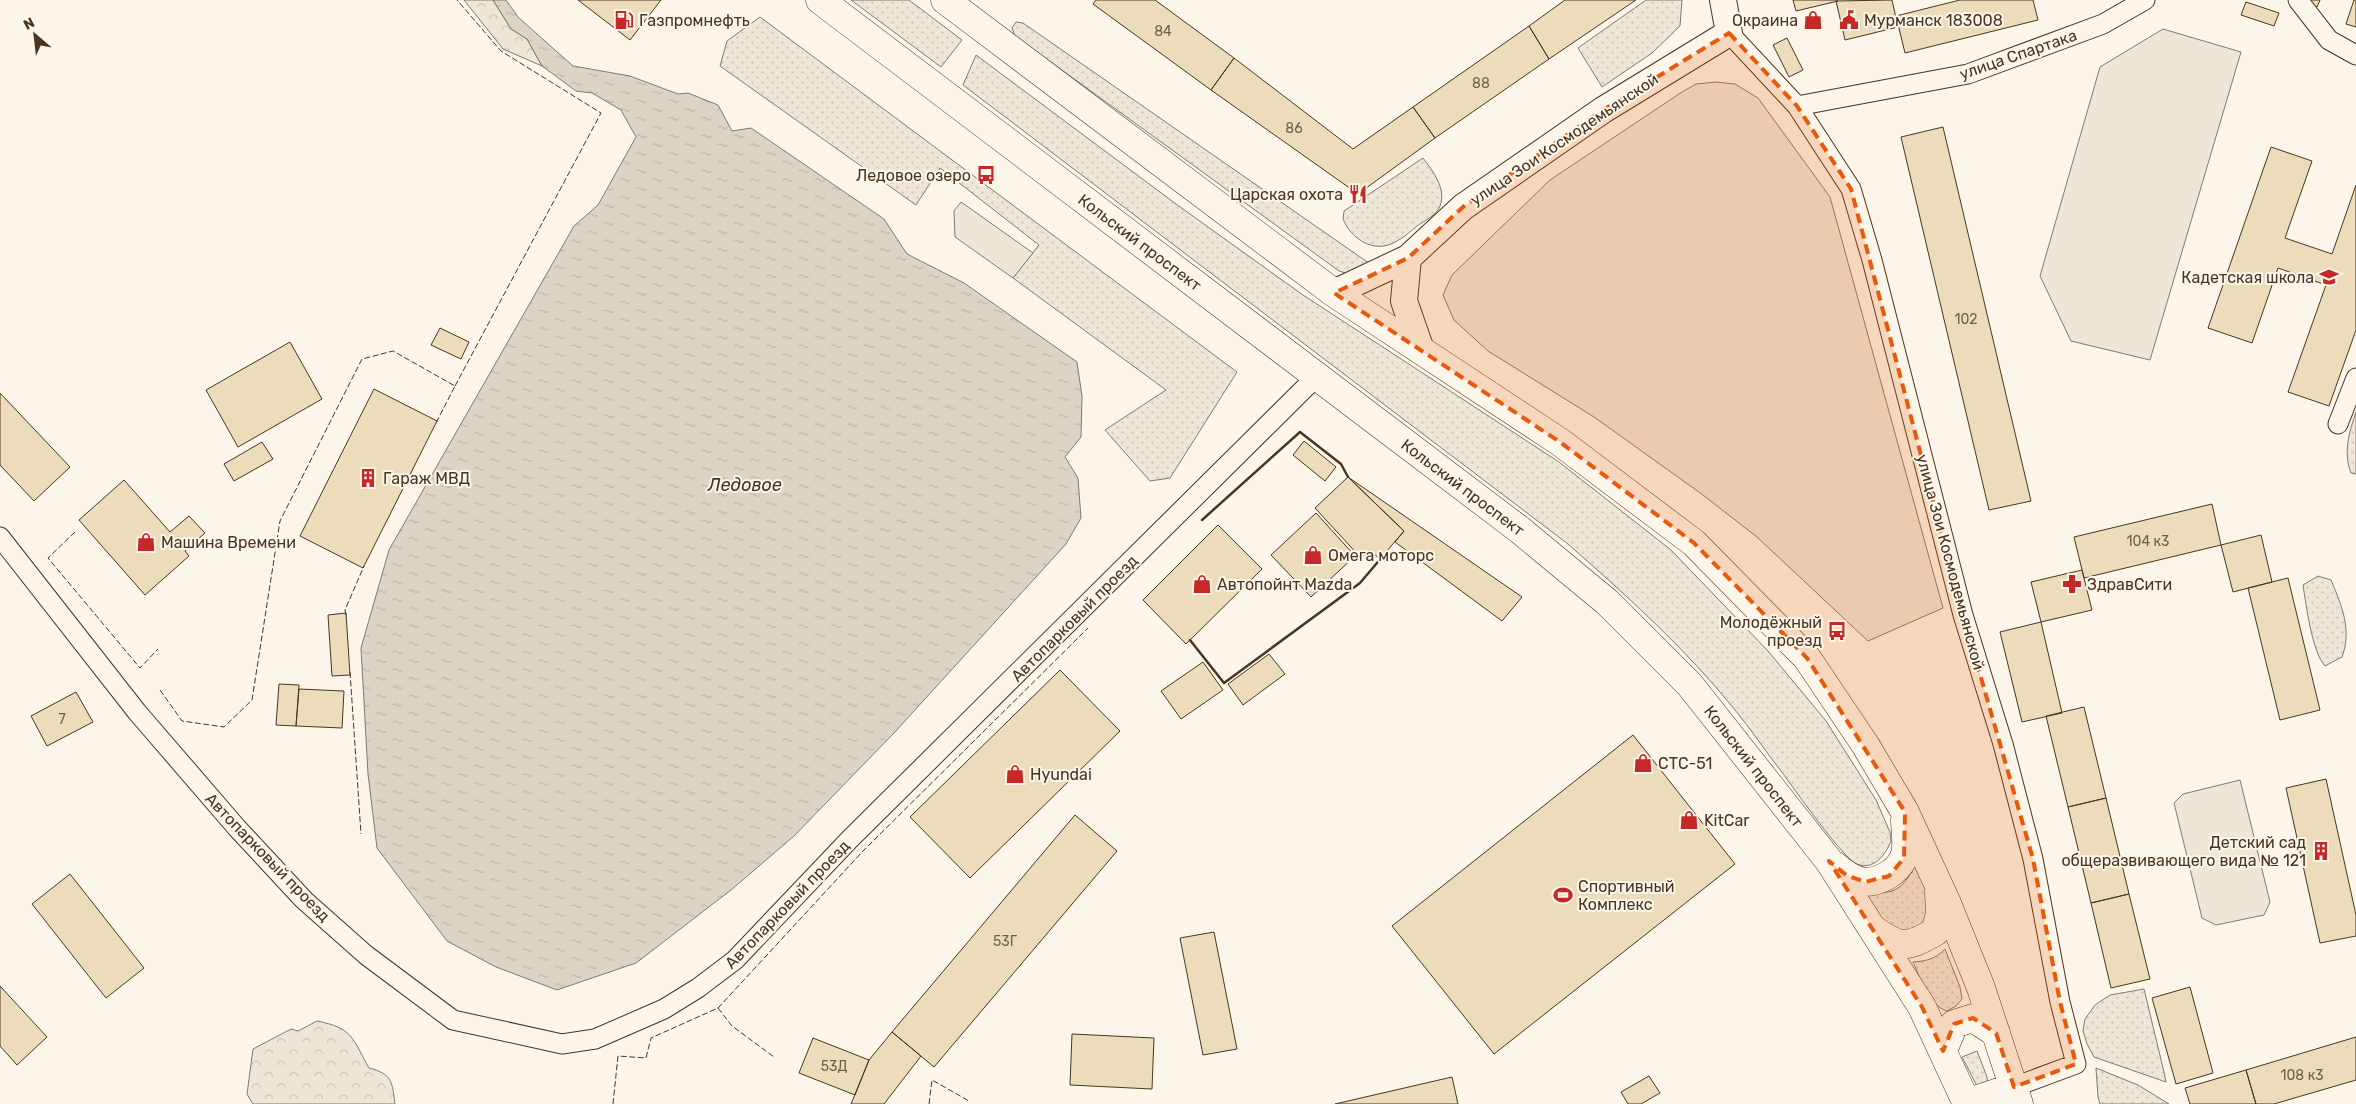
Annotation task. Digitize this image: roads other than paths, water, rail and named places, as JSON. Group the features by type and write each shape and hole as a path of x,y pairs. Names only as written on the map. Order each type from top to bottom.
{"main road":[{"name":"Кольский проспект","path":"820,0 1520,530 1607,602 1690,685 1829,862 1922,1007 1967,1103"},
{"path":"945,0 1334,293 1560,442 1694,542 1807,658 1866,746 1904,812 1938,883 1981,988 2016,1096 1967,1103"},
{"path":"1829,862 1846,875 1865,882 1889,876 1904,858 1906,843 1904,812"},
{"path":"1873,929 1894,944 1915,944 1935,932 1940,914 1938,883"},
{"path":"1943,1051 1963,1021 1996,1033"}],"street":[{"path":"1723,0 1729,33"},
{"name":"улица Спартака","path":"1797,106 1968,74 2103,24 2145,0"},
{"path":"2298,0 2329,40 2356,55"},
{"name":"улица Зои Космодемьянской","path":"1334,293 1408,258 1463,207 1603,110 1729,33 1797,106 1851,189 1872,260 1963,615 2003,744 2033,859 2060,1002 2076,1064 2016,1096"},
{"path":"1408,258 1404,301 1420,350"},
{"name":"Автопарковый проезд","path":"0,537 137,712 237,828 304,900 366,955 453,1020 562,1044 595,1039 664,1008 698,988 735,960 850,839 1317,376"},
{"path":"2338,424 2356,378"}],"water":[{"name":"Ледовое","path":"493,0 506,0 518,17 573,66 630,76 678,94 688,93 718,105 732,131 751,128 884,219 907,254 964,283 1077,362 1082,396 1081,437 1065,457 1078,478 1081,518 1066,544 894,733 794,836 731,890 636,963 557,990 496,967 447,941 377,848 368,774 361,648 389,550 574,226 598,205 636,137 621,110 592,93 576,91 542,66 527,39 511,29"}],"place":[{"name":"Газпромнефть","path":"624,20"},
{"name":"Окраина","path":"1813,20"},
{"name":"Мурманск 183008","path":"1849,20"},
{"name":"Ледовое озеро","path":"986,175"},
{"name":"Царская охота","path":"1358,194"},
{"name":"Кадетская школа","path":"2329,277"},
{"name":"Гараж МВД","path":"368,478"},
{"name":"Машина Времени","path":"146,542"},
{"name":"Омега моторс","path":"1313,555"},
{"name":"Автопойнт Mazda","path":"1202,584"},
{"name":"ЗдравСити","path":"2072,584"},
{"name":"Молодёжный проезд","path":"1837,631"},
{"name":"СТС-51","path":"1643,763"},
{"name":"Hyundai","path":"1015,774"},
{"name":"KitCar","path":"1689,820"},
{"name":"Детский сад общеразвивающего вида № 121","path":"2321,851"},
{"name":"Спортивный Комплекс","path":"1563,895"}]}
